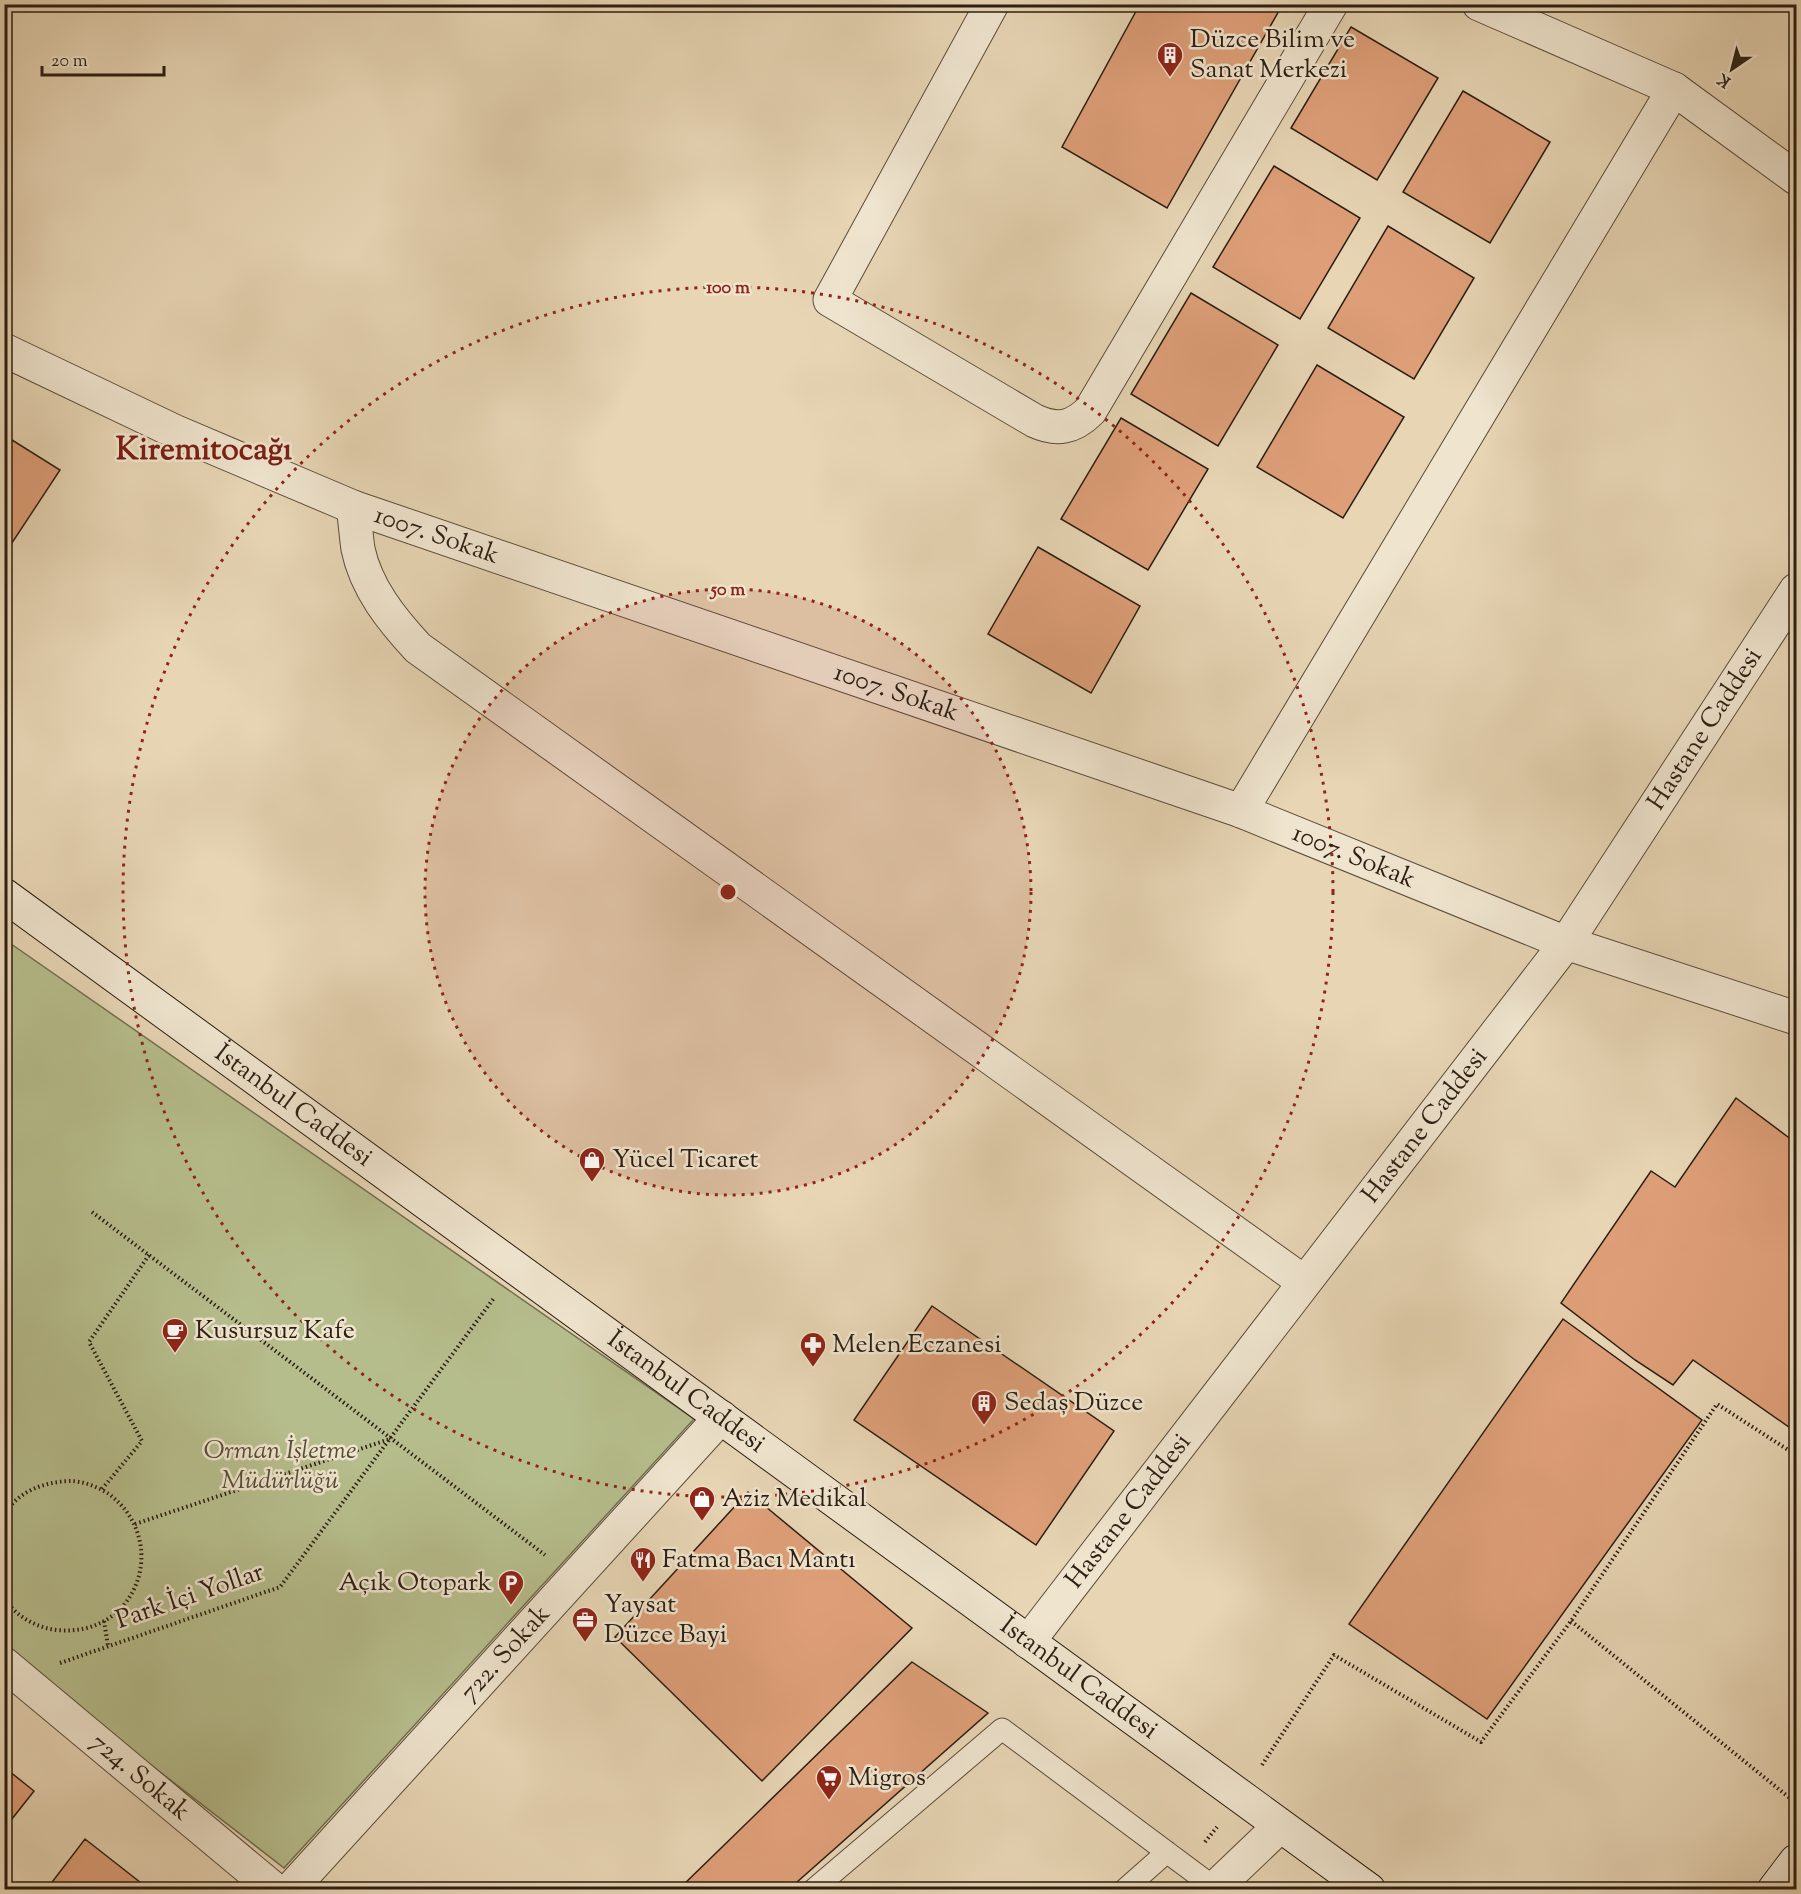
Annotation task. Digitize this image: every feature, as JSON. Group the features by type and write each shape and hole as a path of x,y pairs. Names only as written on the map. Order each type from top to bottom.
{"street":[{"path":"992,4 830,300 1035,421 1057,428 1080,420 1090,411 1331,4"},
{"path":"1479,4 1674,89 1797,178"},
{"path":"1241,811 1674,89"},
{"name":"1007. Sokak","path":"4,350 174,431 353,507 1241,811 1566,943 1797,1018"},
{"path":"353,507 358,551 372,587 393,621 418,648 1305,1282"},
{"name":"Hastane Caddesi","path":"1028,1642 1566,943 1797,590"},
{"name":"İstanbul Caddesi","path":"4,895 1369,1890"},
{"name":"722. Sokak","path":"290,1890 721,1417"},
{"name":"724. Sokak","path":"12,1671 275,1890"},
{"path":"1214,1889 1280,1826"},
{"path":"1774,1890 1797,1861"}],"lane":[{"path":"813,1890 1002,1729 1214,1889"},
{"path":"1124,1890 1167,1852"}],"path":[{"path":"92,1212 575,1578"},
{"path":"102,1489 142,1441 89,1342 149,1255"},
{"name":"Park İçi Yollar","path":"12,1671 108,1647 280,1587 516,1268"},
{"path":"1185,1866 1241,1797 1334,1656 1481,1742 1571,1621 1717,1404 1797,1455"},
{"path":"135,1524 391,1438"},
{"name":"Park İçi Yollar","path":"4,1515 9,1507 29,1491 52,1482 77,1481 102,1489 121,1504 135,1524 142,1547 141,1572 132,1594 117,1613 96,1626 72,1632 48,1629 24,1619 4,1598"},
{"name":"Park İçi Yollar","path":"104,1621 108,1647"},
{"path":"1571,1621 1797,1803"}],"green space":[{"name":"Orman İşletme Müdürlüğü","path":"4,939 694,1419 284,1868 5,1652"}],"building":[{"name":"Düzce Bilim ve Sanat Merkezi","path":"1140,4 1272,4 1280,9 1167,208 1062,147"},
{"path":"1351,27 1438,78 1377,180 1291,128"},
{"path":"1463,91 1550,142 1490,243 1403,192"},
{"path":"1274,166 1360,218 1300,319 1213,267"},
{"path":"1388,226 1474,278 1414,379 1328,328"},
{"path":"1191,293 1278,345 1218,446 1131,394"},
{"path":"1317,365 1404,417 1343,518 1257,467"},
{"path":"1121,418 1208,469 1148,570 1061,519"},
{"path":"4,435 60,470 4,555"},
{"path":"1038,547 1140,606 1091,693 988,634"},
{"path":"1736,1098 1796,1143 1796,1432 1693,1360 1673,1385 1635,1360 1561,1303 1651,1171 1675,1187"},
{"name":"Sedaş Düzce","path":"932,1306 1114,1431 1036,1545 854,1420"},
{"path":"1563,1319 1702,1420 1487,1719 1349,1624"},
{"path":"748,1492 912,1628 762,1781 615,1637"},
{"name":"Migros","path":"912,1662 988,1713 788,1890 678,1890"},
{"path":"4,1767 34,1791 4,1829"},
{"path":"85,1839 150,1890 46,1890"}],"place":[{"name":"Düzce Bilim ve Sanat Merkezi","path":"1170,78"},
{"name":"Yücel Ticaret","path":"592,1183"},
{"name":"Kusursuz Kafe","path":"175,1354"},
{"name":"Melen Eczanesi","path":"813,1368"},
{"name":"Sedaş Düzce","path":"984,1426"},
{"name":"Aziz Medikal","path":"702,1522"},
{"name":"Fatma Bacı Mantı","path":"643,1583"},
{"name":"Açık Otopark","path":"511,1606"},
{"name":"Yaysat Düzce Bayi","path":"585,1643"},
{"name":"Migros","path":"829,1801"}],"district":[{"name":"Kiremitocağı","path":"204,451"}]}
